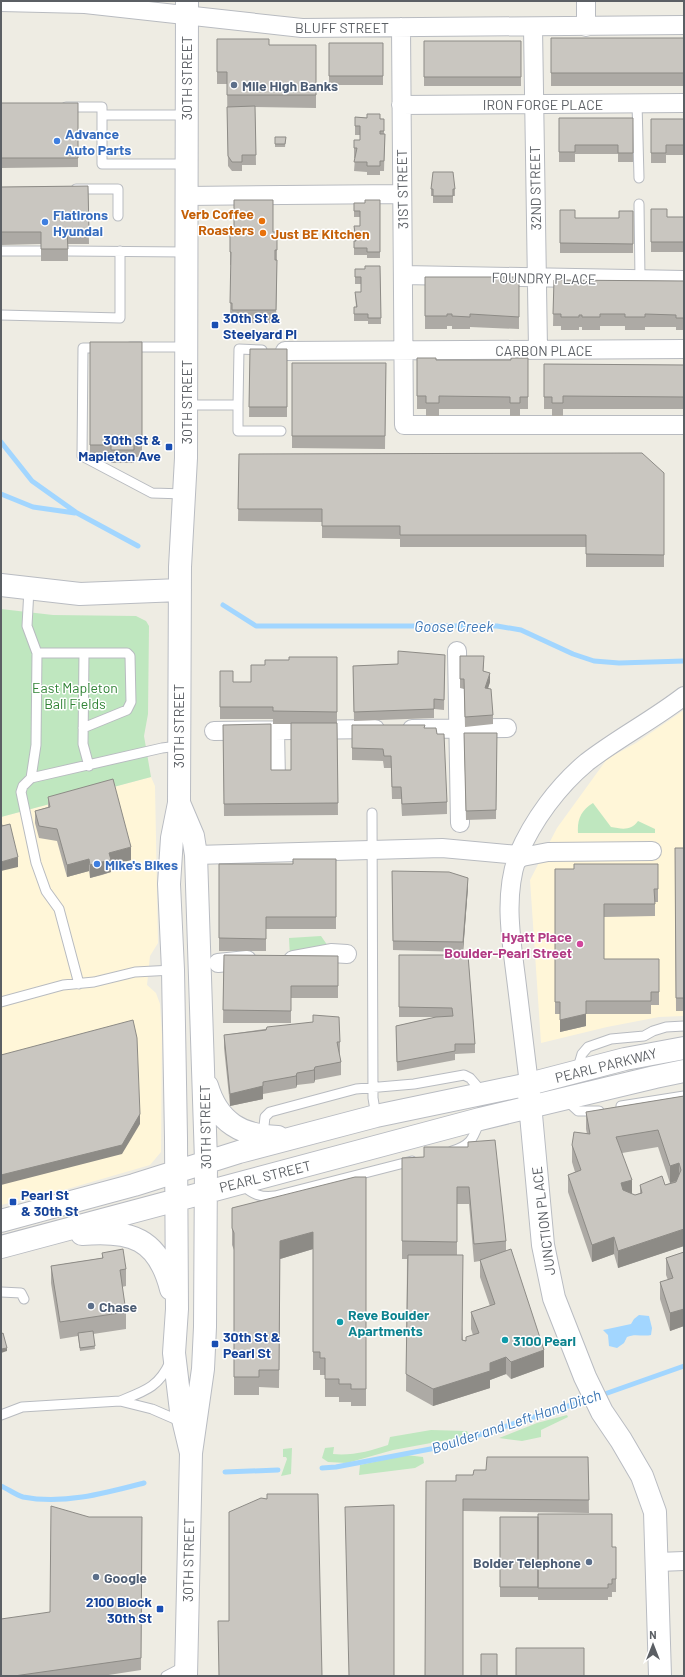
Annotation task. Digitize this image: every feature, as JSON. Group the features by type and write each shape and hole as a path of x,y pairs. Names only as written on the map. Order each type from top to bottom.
{"main road":[{"name":"30TH STREET","path":"187,8 186,405 180,590 178,746 179,803 170,856 170,884 173,970 176,1171 177,1309 174,1353 183,1422 191,1454"},
{"path":"1,585 80,594 180,590"},
{"name":"30TH STREET","path":"179,803 193,836 196,856 206,1161 205,1344 191,1454 188,1526 187,1673"},
{"name":"PEARL PARKWAY","path":"529,1084 653,1052 684,1048"},
{"name":"PEARL PARKWAY","path":"530,1108 655,1076 684,1071"},
{"path":"204,1073 212,1100 221,1114 242,1131 262,1136 295,1137"},
{"name":"PEARL STREET","path":"1,1221 206,1161 295,1137 376,1116 529,1084"},
{"name":"JUNCTION PLACE","path":"529,1084 541,1231 546,1266 559,1312 587,1382 602,1412 630,1455 649,1495 655,1512 658,1562"},
{"name":"PEARL STREET","path":"1,1247 239,1182 480,1119 530,1108"},
{"path":"35,1238 104,1232 126,1234 144,1241 157,1255 164,1268 177,1309"},
{"path":"658,1562 660,1676"}],"street":[{"path":"586,1 586,27"},
{"name":"BLUFF STREET","path":"1,2 187,8 302,28 586,27 684,25"},
{"name":"31ST STREET","path":"401,27 404,425 684,425"},
{"name":"32ND STREET","path":"533,27 538,350"},
{"name":"IRON FORGE PLACE","path":"401,105 684,103"},
{"path":"186,196 402,194"},
{"name":"FOUNDRY PLACE","path":"403,275 684,280"},
{"name":"CARBON PLACE","path":"278,350 684,349"},
{"path":"457,651 460,823"},
{"name":"JUNCTION PLACE","path":"529,1084 510,918 510,890 513,871 518,856 526,836 536,820 579,769 614,744 662,714 684,696"},
{"path":"214,731 392,729 459,730 507,728"},
{"path":"275,730 276,781"},
{"path":"196,856 442,848 518,856 548,852 652,851"},
{"path":"218,963 298,960 331,953 347,954"},
{"path":"658,1562 684,1561"}],"lane":[{"path":"637,103 639,178"},
{"path":"56,108 102,107 102,164 186,164"},
{"path":"102,115 186,115"},
{"path":"63,190 118,189 118,216"},
{"path":"640,204 640,279"},
{"path":"1,251 41,251"},
{"path":"68,251 186,252"},
{"path":"1,316 120,318 120,251"},
{"path":"184,494 152,494 82,456 83,348 186,347"},
{"path":"278,350 239,349 238,431 281,431"},
{"path":"186,405 238,405"},
{"path":"30,589 27,626 37,654 36,745 31,778"},
{"path":"37,654 127,654 130,656 131,702 127,710 83,728"},
{"path":"84,654 83,744 89,766"},
{"path":"79,984 59,909 46,891 36,863 21,792 23,786 31,778 89,766 162,748 178,746"},
{"path":"372,813 373,1098 376,1116"},
{"path":"1,1002 63,986 94,982 135,972 173,970"},
{"path":"576,1071 582,1054 588,1046 611,1039 644,1036 653,1031 666,1027 684,1026"},
{"path":"262,1136 265,1117 270,1112 356,1089 414,1084 464,1075 470,1078 482,1093"},
{"path":"565,1099 578,1111 591,1112 684,1096"},
{"path":"440,1154 467,1146 474,1136 480,1119"},
{"path":"239,1182 253,1194 262,1197 275,1196 424,1158"},
{"path":"1,1292 21,1293 24,1300"},
{"path":"120,1401 151,1388 165,1374 174,1353"},
{"path":"1,1415 22,1407 120,1401 152,1408 183,1422"},
{"path":"166,1676 187,1673"}],"shaded area":[{"path":"684,710 684,1016 659,1017 607,1027 541,1043 530,880 557,828 607,759 636,743"},
{"path":"151,777 155,786 158,943 150,956 147,985 156,993 160,1004 162,1035 161,1152 150,1165 57,1192 1,1205 1,817"}],"green space":[{"name":"East Mapleton Ball Fields","path":"1,609 53,615 136,616 146,621 149,626 148,714 144,736 151,777 1,817"},
{"path":"593,803 611,827 623,829 629,828 638,821 655,829 655,833 578,833 578,824 583,812"},
{"path":"321,936 330,949 290,957 289,938"},
{"path":"567,1415 568,1417 541,1430 541,1437 522,1441 499,1438 537,1423"},
{"path":"431,1430 467,1431 469,1436 393,1450 347,1463 328,1462 322,1458 325,1448 334,1447 333,1454 361,1452 388,1445 390,1437"},
{"path":"292,1448 291,1474 281,1476 287,1459 286,1457 283,1457 283,1449"},
{"path":"406,1455 423,1457 424,1463 415,1468 359,1475 360,1465"}],"water":[{"path":"639,1315 649,1316 652,1328 651,1335 630,1336 627,1337 624,1343 617,1348 609,1346 608,1335 603,1330 631,1324"}],"building":[{"path":"551,38 684,38 684,73 551,73"},
{"path":"217,39 269,39 269,45 316,45 316,95 227,95 227,72 217,72"},
{"path":"424,41 521,41 521,77 424,77"},
{"path":"329,43 383,43 383,76 329,76"},
{"path":"1,103 78,103 78,158 1,158"},
{"path":"255,106 256,155 242,155 242,162 232,162 228,156 227,107"},
{"path":"367,114 380,114 380,119 384,119 384,131 380,131 380,134 385,134 384,161 380,161 380,166 367,166 367,162 354,162 357,148 354,148 354,140 360,140 360,126 355,126 355,117 367,118"},
{"path":"559,118 633,118 633,153 618,153 618,145 575,145 575,152 559,152"},
{"path":"651,119 684,119 684,145 666,145 666,153 651,153"},
{"path":"275,137 286,137 285,144 275,144"},
{"path":"433,172 453,172 455,189 453,189 453,196 433,196 433,189 431,189"},
{"name":"Flatirons Hyundai","path":"88,186 89,232 67,232 68,249 41,249 41,232 1,232 1,187"},
{"path":"234,200 273,200 273,232 276,232 277,239 277,250 275,250 275,260 277,260 276,310 232,310 232,303 230,303 230,231 234,231"},
{"path":"365,200 380,200 380,252 367,252 367,248 354,248 354,241 356,241 354,226 360,226 360,211 354,211 354,203 365,203"},
{"path":"651,209 667,209 667,217 684,217 684,242 651,242"},
{"path":"560,210 575,210 575,218 619,218 619,211 633,211 633,244 560,243"},
{"path":"365,266 380,266 381,318 368,318 368,314 354,314 354,307 357,307 355,292 361,292 361,277 355,277 355,269 365,269"},
{"path":"425,277 519,277 519,317 470,314 470,317 452,316 452,314 447,314 447,316 425,316"},
{"path":"554,280 684,281 684,318 676,318 676,315 645,314 645,317 625,317 625,314 600,314 600,317 582,317 582,315 579,315 579,317 561,317 561,314 553,314"},
{"path":"90,342 142,342 142,444 134,444 134,450 111,450 111,445 90,445"},
{"path":"250,349 287,349 287,407 249,407"},
{"path":"417,358 436,358 436,360 511,360 511,358 528,358 528,397 520,397 520,403 510,403 510,397 439,396 439,403 426,403 426,396 417,396"},
{"path":"292,363 386,363 385,436 292,436"},
{"path":"544,364 684,365 684,397 563,396 563,403 552,403 552,397 544,397"},
{"path":"642,453 664,473 664,555 586,554 586,535 400,535 400,526 322,526 322,509 238,509 239,454"},
{"path":"398,651 445,655 444,700 434,699 434,709 354,712 353,666 398,664"},
{"path":"460,656 484,656 483,671 490,673 485,688 491,689 493,715 465,717 464,679 460,679"},
{"path":"289,657 337,657 337,712 273,711 273,707 220,707 220,671 233,671 233,682 251,682 251,665 265,665 265,660 289,660"},
{"path":"291,723 337,723 338,803 224,804 223,725 271,724 271,770 291,770"},
{"path":"352,725 425,725 424,728 436,728 437,734 444,734 447,802 402,804 401,787 392,787 391,756 384,756 383,749 352,748"},
{"path":"464,733 497,733 496,810 466,811"},
{"path":"113,779 131,847 109,853 111,860 90,865 89,859 67,865 57,829 39,826 35,811 50,807 48,797"},
{"path":"1,821 2,826 10,824 18,857 1,862"},
{"path":"675,848 684,848 684,998 676,998"},
{"path":"293,859 336,859 336,917 266,917 266,939 219,938 219,864 293,864"},
{"name":"Hyatt Place Boulder-Pearl Street","path":"574,864 658,864 658,889 654,889 655,904 604,904 604,959 659,959 659,992 651,992 651,1001 586,1001 586,1014 560,1020 560,1002 555,1002 555,869 574,869"},
{"path":"392,871 449,872 468,878 463,942 393,941"},
{"path":"224,955 338,956 338,986 291,986 291,1011 223,1010"},
{"path":"399,955 468,955 475,1044 455,1044 455,1051 397,1062 396,1026 436,1017 453,1016 452,1008 399,1007"},
{"path":"313,1015 339,1017 340,1042 337,1042 341,1062 315,1067 314,1070 297,1073 296,1076 263,1082 263,1086 230,1094 224,1035 266,1030 267,1027 313,1022"},
{"path":"133,1020 137,1038 140,1114 122,1145 1,1175 1,1055"},
{"path":"684,1096 684,1229 618,1251 614,1237 592,1245 568,1175 581,1170 572,1145 574,1132 590,1134 586,1112","holes":["658,1130 670,1166 679,1163 681,1170 676,1182 665,1185 662,1176 640,1185 642,1193 635,1195 623,1190 621,1183 632,1180 616,1137"]},
{"path":"495,1140 506,1241 474,1244 469,1187 457,1187 457,1242 402,1241 402,1158 424,1157 424,1147 468,1147 468,1142"},
{"name":"Reve Boulder Apartments","path":"355,1177 366,1177 366,1389 351,1389 351,1384 339,1384 339,1379 325,1379 325,1358 320,1358 320,1352 313,1352 313,1232 280,1241 279,1370 259,1370 259,1377 234,1377 234,1233 232,1228 232,1208"},
{"path":"123,1249 126,1269 120,1270 126,1312 60,1322 51,1266 103,1258 102,1253"},
{"name":"3100 Pearl","path":"511,1249 544,1350 511,1362 506,1357 490,1363 490,1371 433,1389 406,1374 408,1255 463,1255 462,1340 466,1341 466,1337 479,1333 471,1312 495,1304 480,1260"},
{"path":"684,1252 684,1309 670,1313 660,1282 673,1278 666,1258"},
{"path":"93,1331 95,1346 80,1348 78,1333"},
{"path":"3,1333 7,1348 1,1349 1,1334"},
{"path":"487,1457 588,1457 589,1500 463,1499 463,1676 425,1676 426,1481 456,1481 456,1475 473,1475 474,1470 486,1470"},
{"path":"267,1494 318,1494 322,1676 219,1676 218,1621 229,1621 229,1512 261,1498 267,1499"},
{"path":"394,1505 394,1676 349,1676 345,1507"},
{"name":"Google","path":"51,1506 89,1517 142,1517 141,1658 14,1676 1,1676 1,1619 50,1612"},
{"path":"538,1514 612,1514 612,1547 616,1547 616,1579 612,1579 612,1584 608,1584 608,1588 538,1588"},
{"path":"500,1517 538,1517 538,1587 500,1587"},
{"path":"516,1648 584,1648 584,1676 516,1676"},
{"path":"481,1654 497,1654 497,1676 481,1676"}],"waterway":[{"name":"Goose Creek","path":"1,442 32,481 77,513 138,546"},
{"name":"Goose Creek","path":"1,494 33,507 75,513"},
{"name":"Goose Creek","path":"223,605 256,626 497,626 521,630 573,654 594,661 619,663 684,661"},
{"name":"Boulder and Left Hand Ditch","path":"599,1396 684,1366"},
{"name":"Boulder and Left Hand Ditch","path":"322,1468 336,1467 441,1447 590,1399"},
{"name":"Boulder and Left Hand Ditch","path":"225,1472 278,1470"},
{"name":"Boulder and Left Hand Ditch","path":"1,1486 23,1497 53,1500 84,1497 115,1491 144,1483"}],"place":[{"name":"Mile High Banks","path":"234,85"},
{"name":"Advance Auto Parts","path":"57,141"},
{"name":"Verb Coffee Roasters","path":"262,221"},
{"name":"Flatirons Hyundai","path":"45,222"},
{"name":"Just BE Kitchen","path":"263,233"},
{"name":"30th St & Steelyard Pl","path":"215,325"},
{"name":"30th St & Mapleton Ave","path":"169,447"},
{"name":"Mike's Bikes","path":"97,864"},
{"name":"Hyatt Place Boulder-Pearl Street","path":"580,944"},
{"name":"Pearl St & 30th St","path":"13,1202"},
{"name":"Chase","path":"91,1306"},
{"name":"Reve Boulder Apartments","path":"340,1322"},
{"name":"3100 Pearl","path":"505,1340"},
{"name":"30th St & Pearl St","path":"215,1344"},
{"name":"Bolder Telephone","path":"589,1562"},
{"name":"Google","path":"96,1577"},
{"name":"2100 Block 30th St","path":"160,1609"}]}
